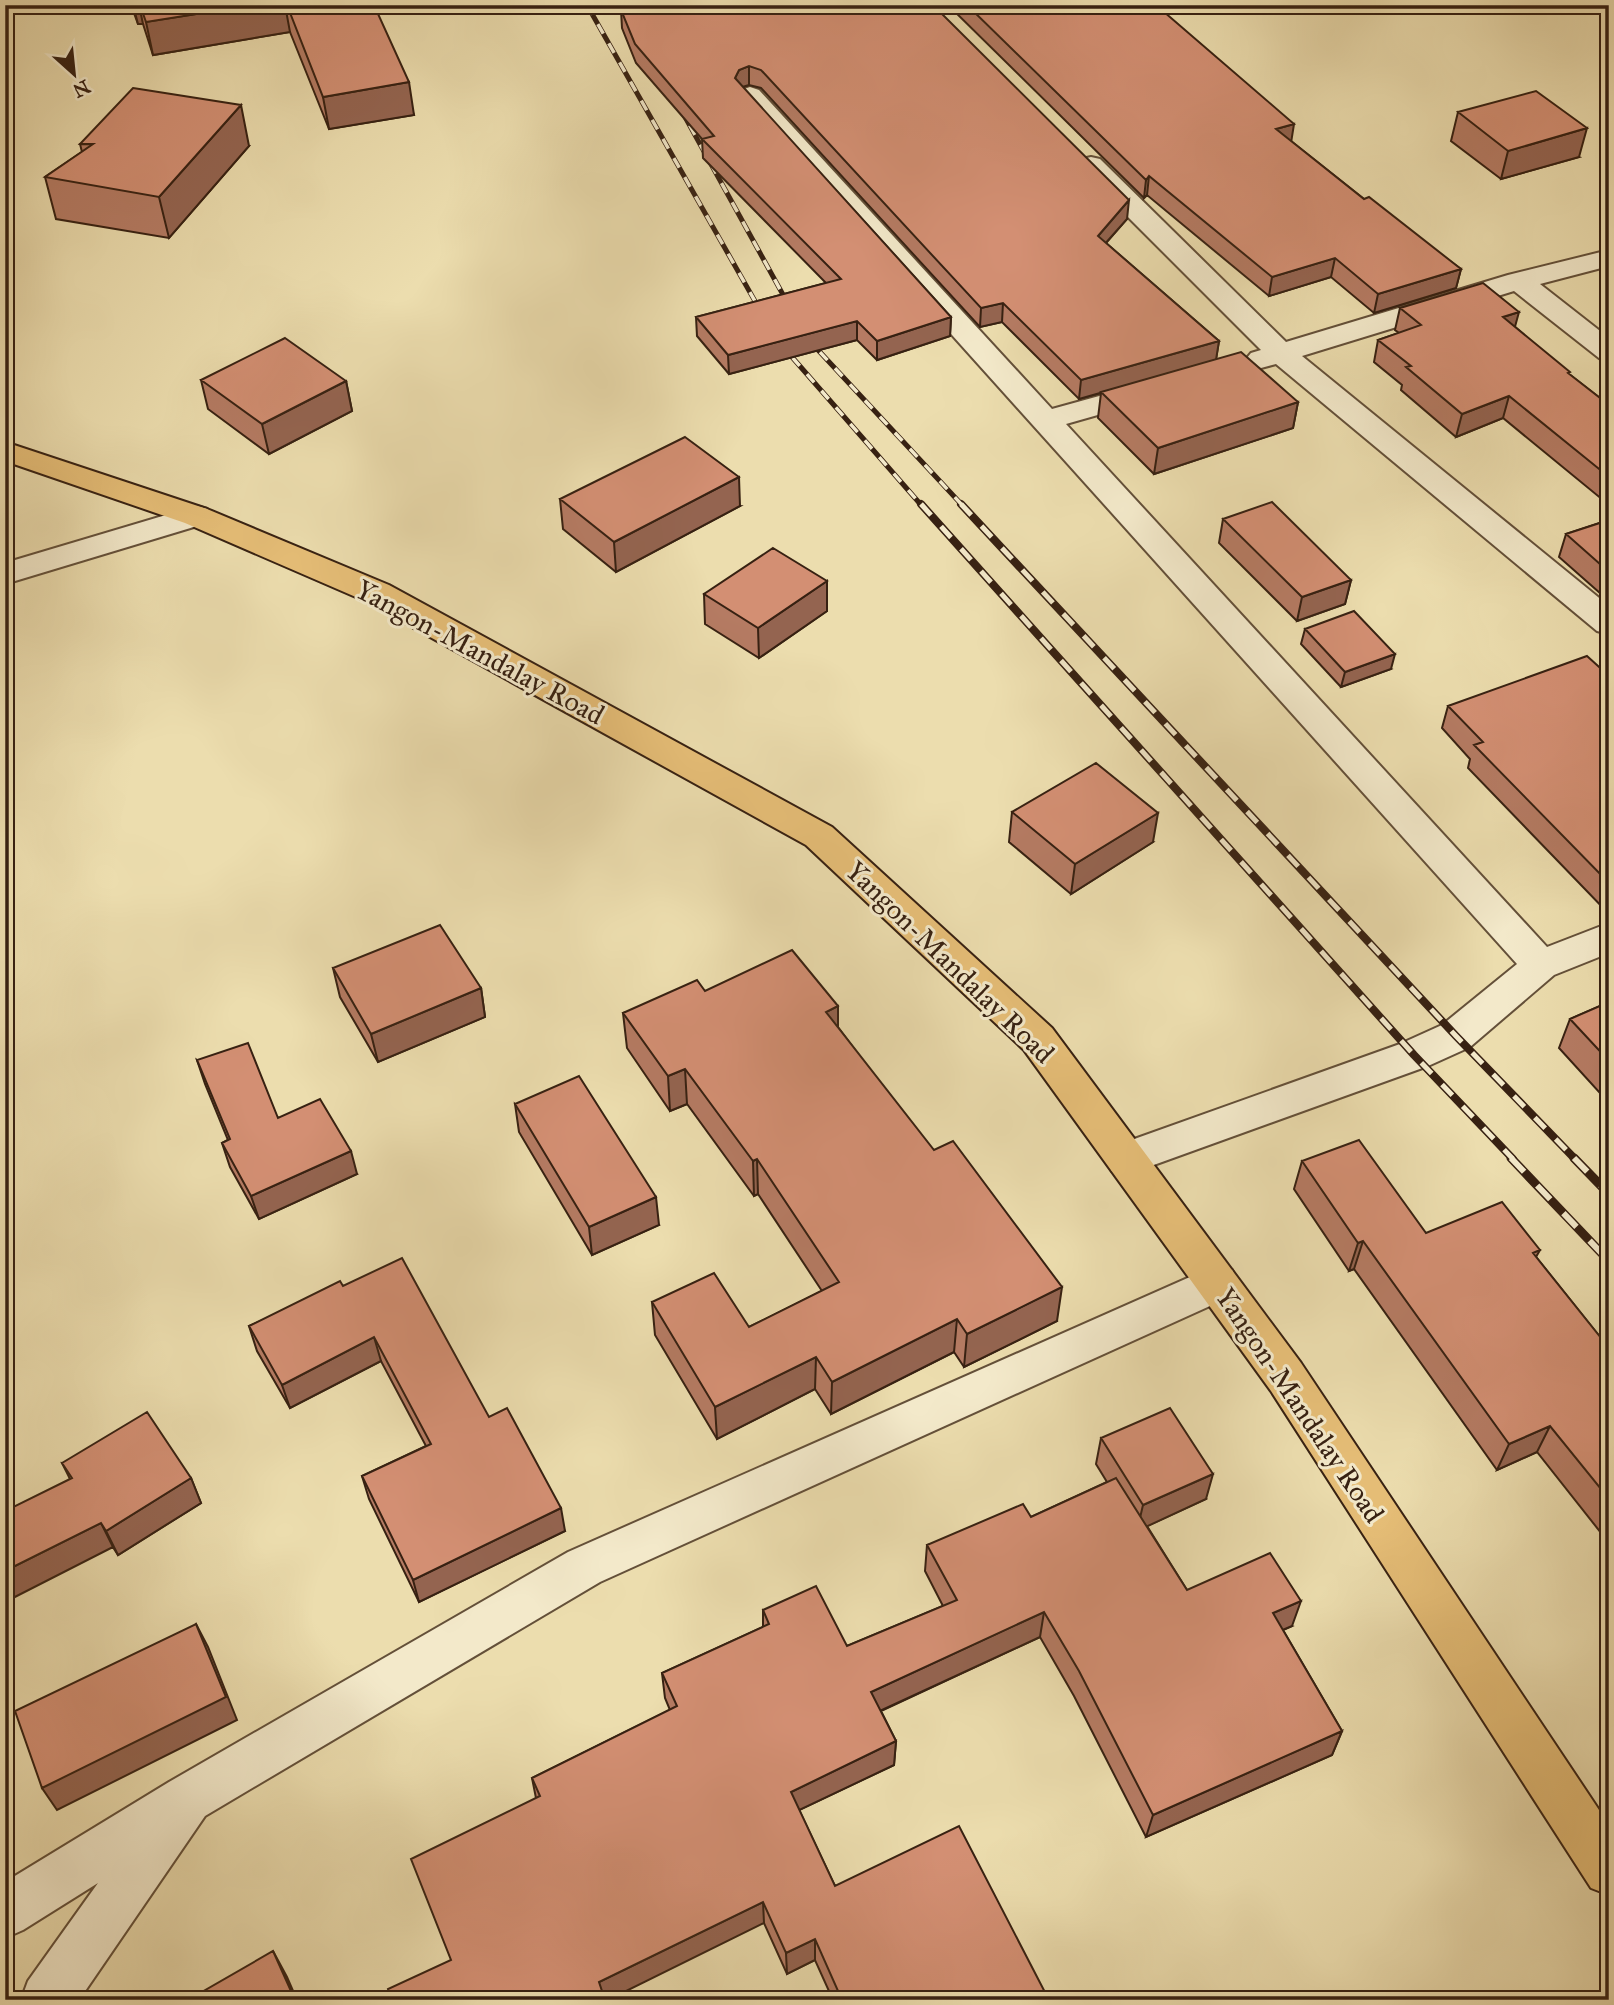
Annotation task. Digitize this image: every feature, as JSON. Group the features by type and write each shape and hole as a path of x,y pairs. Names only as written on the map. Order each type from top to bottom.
{"highway":[{"name":"Yangon-Mandalay Road","path":"5,451 196,516 377,593 819,836 1038,1039 1286,1377 1609,1870"}],"street":[{"path":"750,95 1541,964"},
{"path":"1076,150 1281,353 1609,623"},
{"path":"1229,368 1518,281 1609,258"},
{"path":"1518,281 1609,352"},
{"path":"1046,420 1177,383"},
{"path":"5,574 196,516"},
{"path":"1126,1159 1414,1055 1456,1036 1541,964 1604,946"},
{"path":"5,1912 187,1799 584,1567 1217,1283"},
{"path":"47,2000 187,1799"}],"building":[{"path":"140,5 253,5 146,22"},
{"path":"287,5 374,5 409,82 323,97"},
{"path":"640,5 933,5 1129,200 1098,236 1219,341 1081,380 1003,303 981,308 761,70 749,66 739,70 735,78 951,317 877,341 857,321 728,355 696,317 841,279 702,139 714,136 635,44 621,10"},
{"path":"967,5 1156,5 1294,124 1276,129 1364,199 1369,197 1461,269 1378,294 1335,258 1272,277 1149,176 1146,180"},
{"path":"133,88 241,105 159,197 45,177 93,144 80,144"},
{"path":"1536,91 1587,128 1508,151 1458,112"},
{"path":"1483,283 1519,312 1503,317 1609,405 1609,477 1509,396 1462,414 1406,367 1411,366 1378,340 1421,325 1400,308"},
{"path":"285,338 346,381 262,424 201,380"},
{"path":"1241,352 1298,402 1158,448 1101,392"},
{"path":"685,437 739,477 614,542 560,499"},
{"path":"1272,502 1351,580 1302,597 1223,519"},
{"path":"1609,520 1609,572 1566,534"},
{"path":"773,548 827,581 758,628 704,594"},
{"path":"1354,611 1395,654 1345,672 1305,629"},
{"path":"1587,656 1609,676 1609,883 1474,745 1483,742 1448,706"},
{"path":"1096,763 1158,813 1075,864 1012,812"},
{"path":"440,925 481,988 371,1034 333,968"},
{"path":"792,950 838,1006 826,1012 934,1150 953,1141 1062,1287 967,1334 957,1319 832,1382 816,1357 715,1407 652,1302 714,1273 749,1327 839,1282 757,1159 753,1161 685,1069 668,1076 623,1013 697,980 705,991"},
{"path":"1609,1002 1609,1061 1570,1019"},
{"path":"248,1043 278,1118 320,1099 351,1151 251,1196 222,1143 230,1139 197,1060"},
{"path":"579,1076 656,1197 589,1227 515,1104"},
{"path":"1359,1140 1426,1233 1502,1202 1540,1250 1533,1253 1609,1348 1609,1499 1550,1426 1509,1444 1363,1241 1358,1243 1302,1161"},
{"path":"402,1258 489,1417 507,1408 561,1508 413,1580 362,1476 431,1444 374,1337 282,1385 249,1326 340,1281 343,1286"},
{"path":"1170,1408 1213,1474 1143,1505 1101,1438"},
{"path":"147,1412 191,1478 106,1531 101,1523 5,1571 5,1511 72,1478 62,1463"},
{"path":"1116,1478 1187,1590 1270,1553 1301,1601 1273,1613 1342,1731 1153,1815 1079,1671 1044,1612 871,1692 896,1741 791,1792 835,1886 959,1826 1049,2000 842,2000 815,1939 786,1953 763,1902 599,1982 604,1997 598,2000 392,2000 388,1989 451,1960 411,1859 540,1796 532,1778 677,1706 662,1673 769,1624 763,1610 816,1586 847,1646 957,1600 927,1545 1023,1504 1031,1517"},
{"path":"196,1624 226,1697 42,1788 15,1711"},
{"path":"273,1951 295,2000 188,2000"}],"railway":[{"path":"587,5 764,317"},
{"path":"679,106 792,311"},
{"path":"805,336 963,506"},
{"path":"778,341 922,506"},
{"path":"921,504 1414,1055 1513,1159"},
{"path":"961,504 1456,1036 1575,1159"},
{"path":"1511,1158 1609,1261"},
{"path":"1574,1158 1609,1194"}]}
